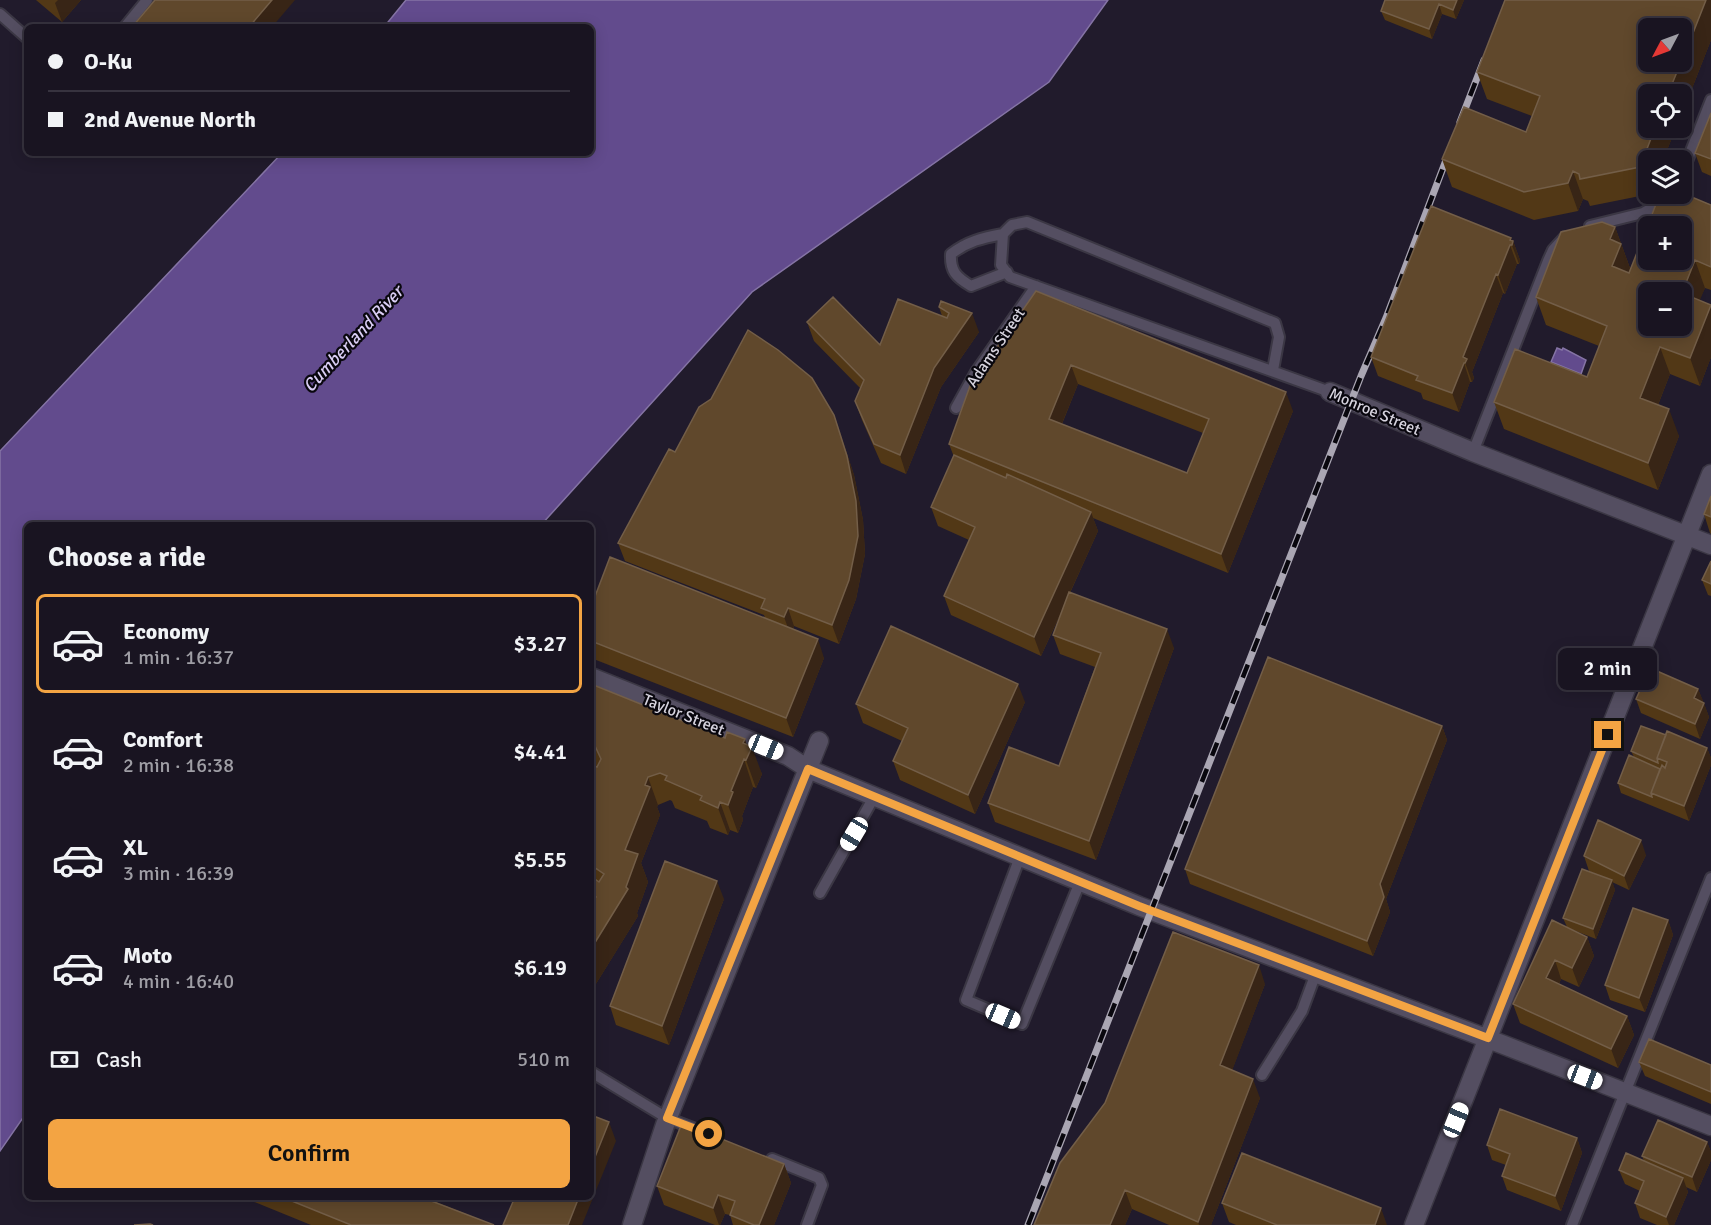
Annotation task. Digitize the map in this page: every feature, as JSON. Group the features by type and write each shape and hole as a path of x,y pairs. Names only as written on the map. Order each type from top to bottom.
{"street":[{"name":"Monroe Street","path":"1330,392 1473,452 1711,545"},
{"path":"1414,1225 1711,474"},
{"name":"Taylor Street","path":"594,678 788,756 808,769 1080,882 1711,1126"},
{"path":"632,1225 667,1118 819,741"}],"lane":[{"path":"127,24 147,0"},
{"path":"0,14 24,35"},
{"path":"1691,150 1711,100"},
{"path":"1473,452 1553,250 1575,231 1643,213 1661,204"},
{"path":"1003,234 1001,265 1007,272 971,286 958,278 950,267 951,254 973,240 1003,234 1012,225 1027,222 1275,323 1279,337 1273,370"},
{"name":"Monroe Street","path":"1007,272 1010,277 1330,392"},
{"name":"Adams Street","path":"956,408 976,372 1036,286"},
{"path":"820,893 874,797"},
{"path":"1020,857 966,1000 1022,1024 1080,882"},
{"path":"1572,1225 1711,878"},
{"path":"1262,1075 1302,1011 1316,973"},
{"path":"594,1074 667,1118 709,1134"},
{"path":"764,1156 819,1178 822,1185 807,1225"}],"water":[{"name":"Cumberland River","path":"406,0 1108,0 1049,82 752,292 544,522 24,522 24,1116 0,1151 0,451 279,156 594,156 594,24 386,24"},
{"path":"1557,348 1562,350 1563,348 1586,360 1581,374 1551,362"}],"building":[{"path":"155,0 272,0 252,24 135,24"},
{"path":"1385,0 1457,0 1453,10 1439,4 1429,29 1381,11"},
{"path":"1505,0 1706,0 1692,36 1692,18 1638,18 1638,72 1677,72 1672,84 1638,84 1638,138 1651,138 1647,150 1638,150 1638,167 1580,179 1579,174 1573,171 1568,183 1524,192 1442,159 1464,107 1526,132 1540,96 1477,72"},
{"path":"1711,113 1711,159 1695,153"},
{"path":"1692,197 1711,205 1711,267 1695,260 1692,268 1692,216 1651,216 1656,204 1692,204"},
{"path":"1431,206 1511,238 1510,240 1513,241 1498,275 1496,274 1463,357 1467,359 1452,393 1416,380 1418,376 1371,357"},
{"path":"1602,222 1615,227 1610,239 1621,244 1612,266 1629,273 1638,250 1638,270 1691,270 1686,282 1638,282 1638,336 1692,336 1692,297 1711,305 1690,358 1660,347 1640,398 1669,409 1648,463 1494,402 1515,349 1587,377 1607,326 1536,297 1561,232"},
{"path":"1036,291 1286,392 1221,554 949,444 970,386","holes":["1071,365 1209,419 1187,473 1049,419"]},
{"path":"833,297 880,345 898,299 947,318 949,313 939,307 941,301 972,313 934,368 900,455 874,444 855,401 864,380 807,322"},
{"path":"748,330 778,350 812,378 834,415 847,456 856,501 858,536 849,580 832,625 788,608 784,617 761,608 765,599 618,543 669,449 675,452 699,407 711,399"},
{"path":"954,455 1006,478 1007,474 1091,512 1034,637 944,596 975,527 931,507"},
{"path":"1711,496 1711,517 1704,514"},
{"path":"610,557 818,639 786,718 594,642 594,599"},
{"path":"1711,561 1711,584 1702,580"},
{"path":"1069,592 1167,629 1089,841 988,803 1009,747 1059,766 1101,653 1053,635"},
{"path":"891,626 1018,684 968,795 893,761 908,728 856,704"},
{"path":"1268,657 1442,726 1380,884 1384,897 1367,941 1185,869"},
{"path":"1650,668 1698,689 1694,698 1704,703 1695,724 1636,699"},
{"path":"594,685 725,738 727,732 745,739 743,743 752,747 746,760 744,759 728,805 720,802 718,808 700,800 702,796 665,780 667,776 660,773 648,777 645,785 650,787 625,850 638,854 626,887 628,889 594,944 594,900 596,897 594,896 594,878 599,882 604,874 594,867 594,766 597,767 601,759 595,746"},
{"path":"1641,726 1666,735 1657,758 1658,763 1631,751"},
{"path":"1667,731 1707,748 1684,806 1651,793 1662,765 1665,768 1667,762 1657,758"},
{"path":"1629,755 1660,769 1651,793 1652,797 1618,783"},
{"path":"1598,820 1641,840 1624,876 1584,856"},
{"path":"665,861 717,881 662,1026 610,1006"},
{"path":"1582,869 1612,880 1593,929 1563,918"},
{"path":"1633,908 1668,920 1639,998 1605,985"},
{"path":"1552,920 1587,937 1572,968 1555,960 1546,978 1627,1016 1611,1049 1513,1004"},
{"path":"1173,932 1259,965 1220,1065 1253,1079 1198,1222 1125,1190 1110,1225 1034,1225 1060,1163 1105,1103"},
{"path":"1649,1039 1711,1065 1711,1092 1639,1062"},
{"path":"1500,1109 1577,1138 1555,1196 1502,1176 1510,1154 1487,1145"},
{"path":"594,1116 609,1122 594,1160"},
{"path":"1658,1120 1707,1142 1692,1177 1642,1156"},
{"path":"682,1123 784,1164 759,1225 730,1215 735,1201 718,1195 713,1208 657,1186"},
{"path":"1242,1153 1381,1208 1375,1225 1277,1225 1222,1203"},
{"path":"1626,1153 1683,1178 1666,1217 1635,1203 1644,1181 1619,1170"},
{"path":"289,1200 429,1200 494,1225 351,1225"},
{"path":"514,1200 578,1200 568,1225 503,1225"}],"railway":[{"path":"1460,122 1484,60"},
{"path":"1028,1225 1361,376 1386,318 1451,147"}],"route":[{"path":"709,1134 667,1118 808,769 1139,906 1488,1038 1608,735"}]}
